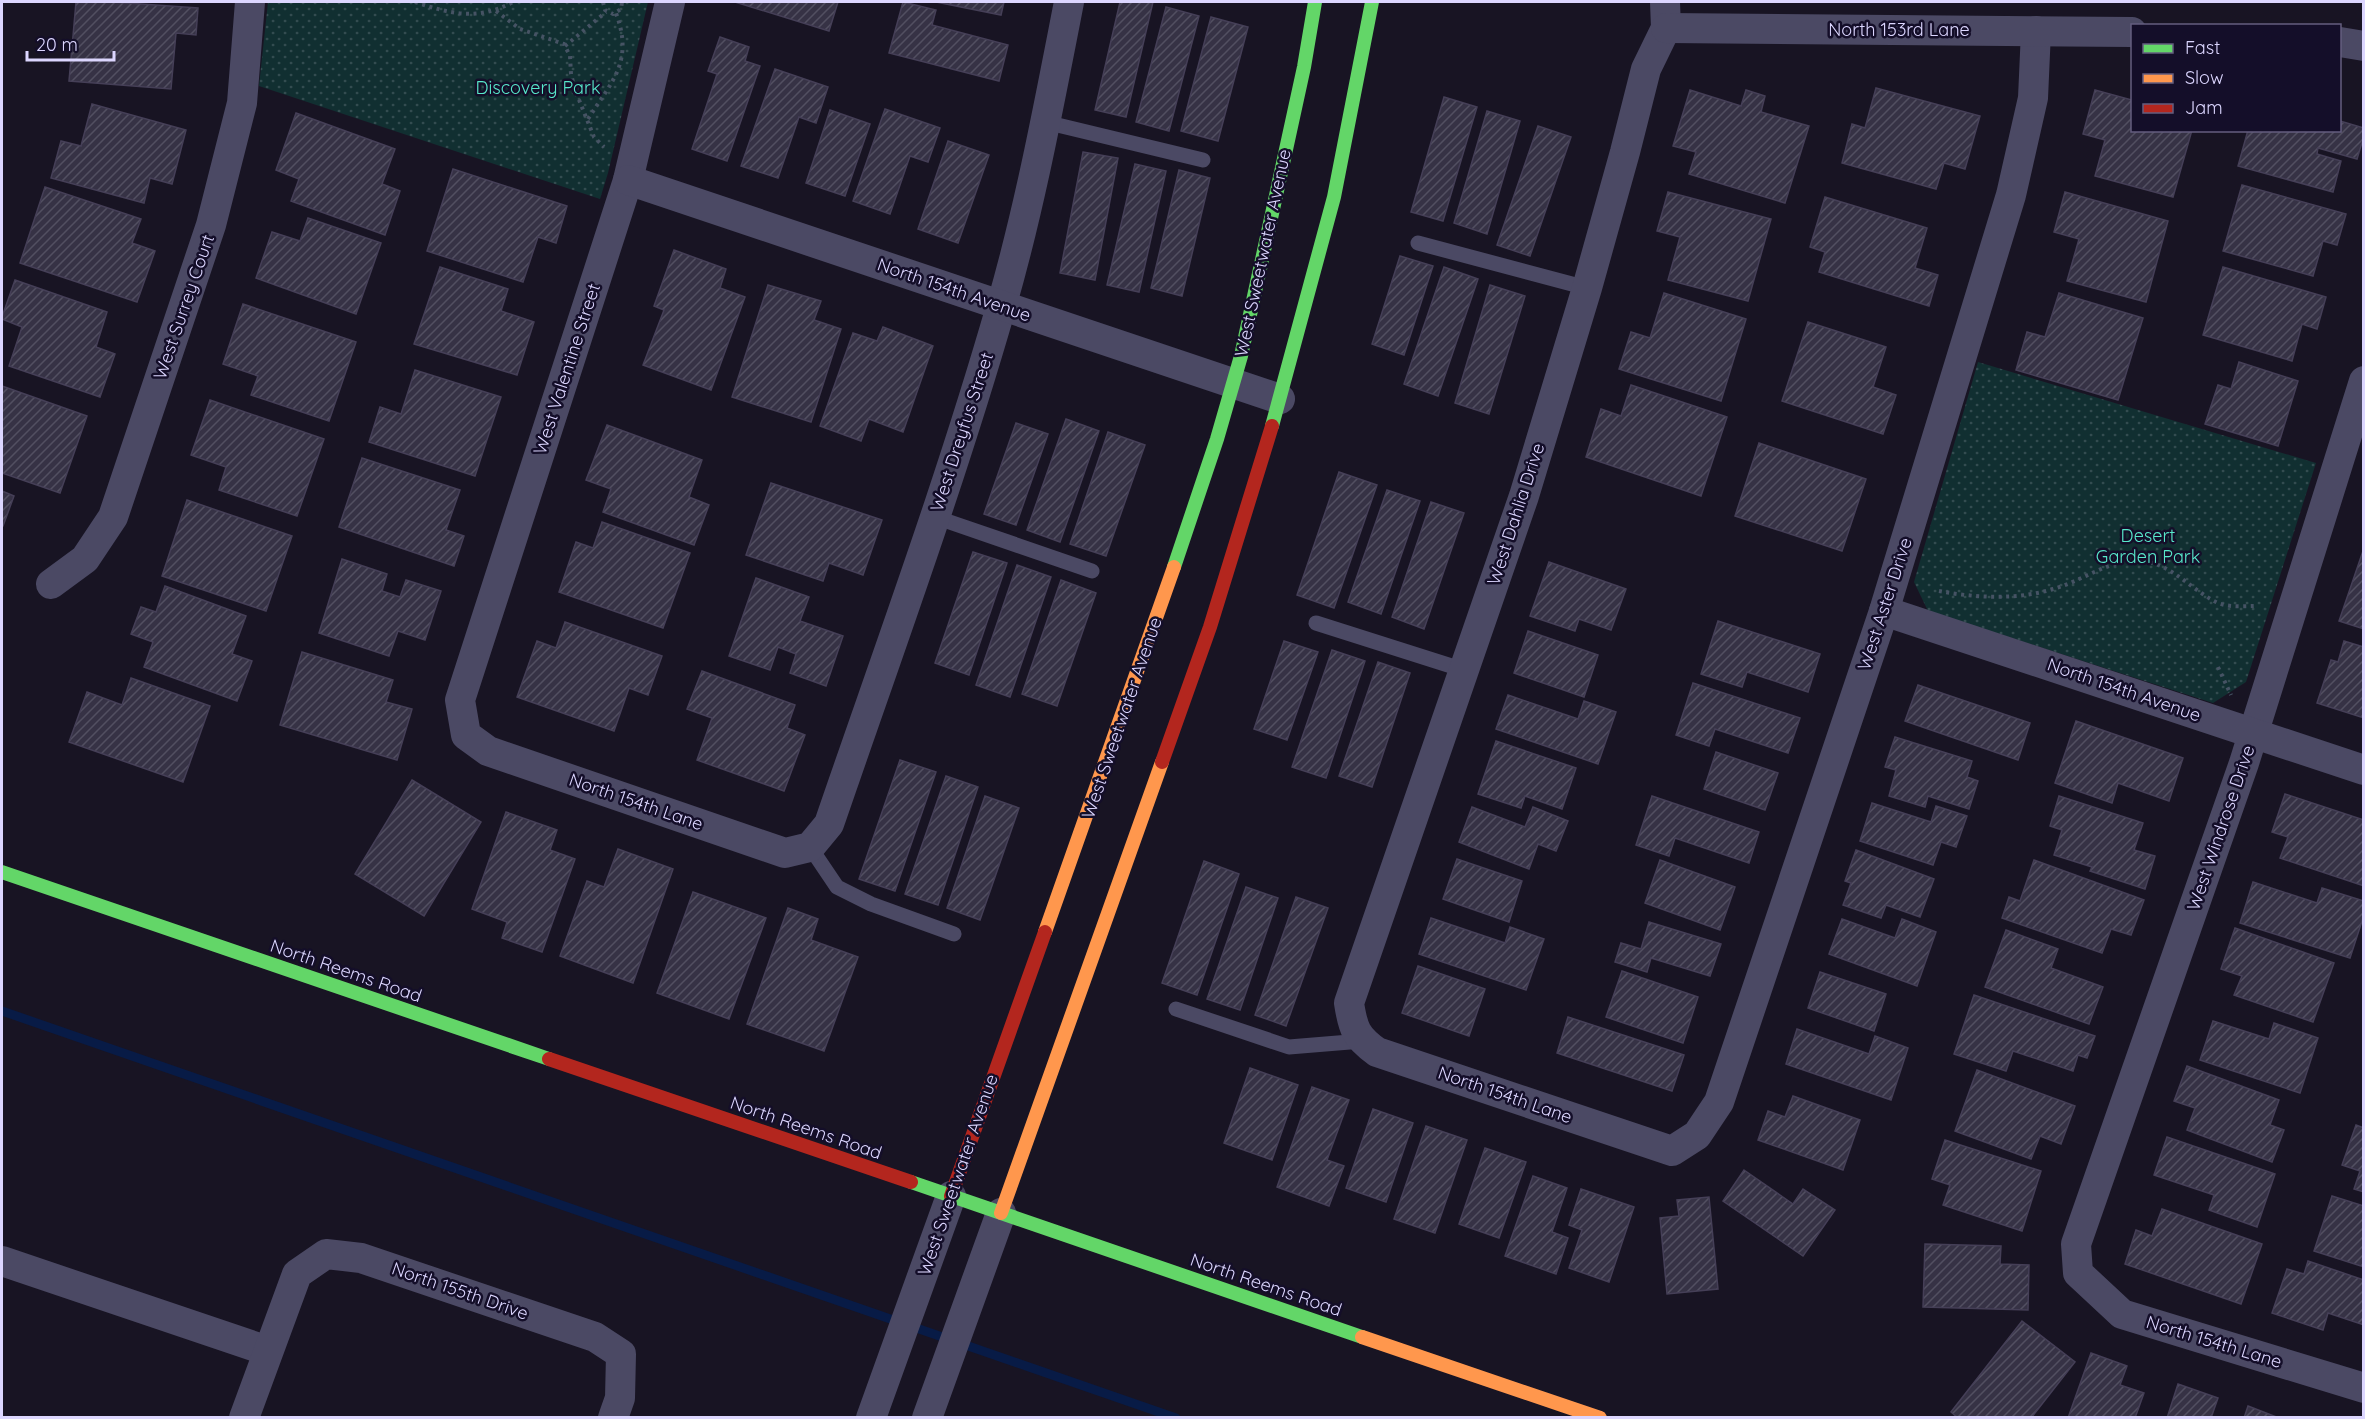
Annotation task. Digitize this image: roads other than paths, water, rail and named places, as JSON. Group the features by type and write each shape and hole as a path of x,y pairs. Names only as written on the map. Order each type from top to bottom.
{"street":[{"name":"West Surrey Court","path":"51,584 85,559 113,518 212,225 242,103 250,2"},
{"name":"West Valentine Street","path":"466,735 460,700 628,180 670,2"},
{"name":"West Dreyfus Street","path":"810,847 829,824 935,517 1001,306 1045,122 1068,2"},
{"name":"West Sweetwater Avenue","path":"871,1418 1163,601 1217,439 1241,356 1301,79 1315,2"},
{"path":"927,1418 1210,627 1280,399 1334,197 1372,2"},
{"name":"North 153rd Lane","path":"1665,15 2036,31 2131,32"},
{"name":"West Dahlia Drive","path":"1357,1032 1349,1003 1524,496 1587,288 1646,69 1665,15"},
{"name":"West Aster Drive","path":"1672,1151 1697,1135 1719,1102 1884,611 2011,195 2032,98 2036,31"},
{"path":"2341,42 2364,46"},
{"name":"North 154th Avenue","path":"628,180 1280,399"},
{"name":"West Windrose Drive","path":"2078,1273 2076,1244 2253,734 2364,381"},
{"name":"North 154th Avenue","path":"1884,611 2364,770"},
{"name":"North 154th Lane","path":"466,735 488,751 785,853 810,847"},
{"name":"North Reems Road","path":"2,872 1600,1418"},
{"name":"North 154th Lane","path":"1357,1032 1377,1052 1672,1151"},
{"name":"North 155th Drive","path":"267,1351 297,1274 326,1254 361,1258 595,1337 621,1354 620,1398 613,1418"},
{"path":"2,1261 267,1351 244,1418"},
{"name":"North 154th Lane","path":"2078,1273 2122,1314 2364,1388"}],"lane":[{"path":"1045,122 1203,160"},
{"path":"1418,243 1587,288"},
{"path":"935,517 1092,571"},
{"path":"1316,623 1464,670"},
{"path":"810,847 837,887 871,904 954,934"},
{"path":"1176,1009 1289,1047 1357,1032"}],"waterway":[{"path":"2,1011 1176,1418"}],"park label":[{"name":"Discovery Park","path":"538,88"},
{"name":"Desert Garden Park","path":"2148,546"}]}
